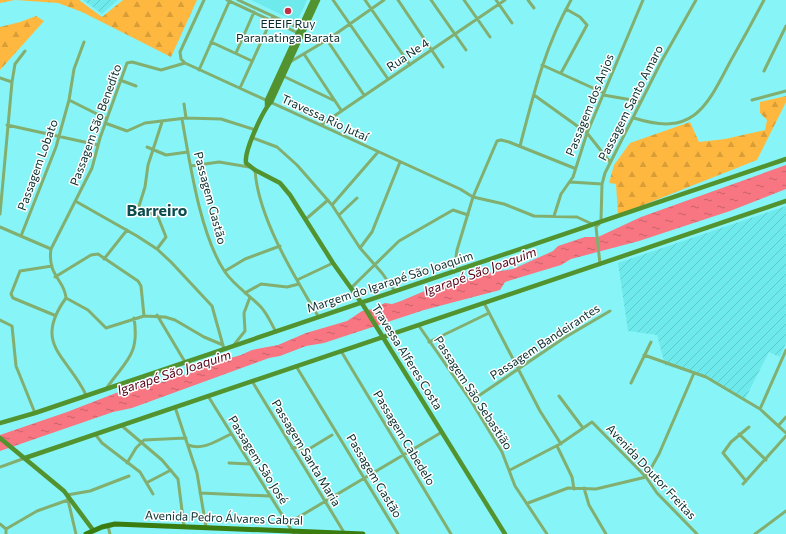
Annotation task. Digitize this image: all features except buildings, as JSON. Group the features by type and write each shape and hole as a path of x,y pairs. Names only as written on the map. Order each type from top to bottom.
{"main road":[{"name":"Avenida Pedro Álvares Cabral","path":"86,534 108,526 184,526 363,534"}],"street":[{"path":"185,63 180,57 182,48 204,0"},
{"path":"199,70 229,0 271,20 301,32"},
{"path":"238,0 273,16 301,32"},
{"path":"269,103 290,62 313,0"},
{"path":"249,167 245,161 256,130 301,32 318,0"},
{"path":"333,0 388,79"},
{"path":"365,0 410,65"},
{"path":"290,62 327,40 384,0"},
{"path":"398,0 443,67"},
{"path":"431,0 466,50"},
{"path":"464,0 490,37"},
{"path":"496,0 512,24"},
{"name":"Rua Ne 4","path":"321,125 505,0"},
{"path":"528,0 534,8"},
{"path":"520,146 542,64 571,0"},
{"name":"Passagem dos Anjos","path":"554,216 561,194 570,182 587,133 643,0"},
{"name":"Passagem Santo Amaro","path":"601,220 602,184 610,162 634,118 661,62 696,0"},
{"path":"634,118 650,123 666,125 682,121 700,111 716,89 764,0"},
{"path":"236,53 254,7"},
{"path":"561,72 587,25 584,20 566,9"},
{"path":"240,88 273,16"},
{"path":"764,71 786,26"},
{"path":"327,40 364,95"},
{"name":"Passagem Lobato","path":"21,236 59,135 69,100 76,60 84,42"},
{"path":"211,42 252,61"},
{"path":"0,214 12,82 15,64 25,51"},
{"path":"304,54 341,110"},
{"name":"Passagem São Benedito","path":"51,249 77,202 92,168 106,119 126,65 129,62 161,70 185,63"},
{"name":"Travessa Rio Jutaí","path":"185,63 269,103 321,125 460,189 473,197 504,204 534,216 582,218 592,224"},
{"path":"542,64 561,72 603,94 638,101"},
{"path":"283,76 335,101"},
{"path":"0,78 12,82"},
{"path":"120,80 136,86"},
{"path":"752,100 786,91"},
{"path":"534,95 587,133 610,162"},
{"path":"69,100 106,119"},
{"name":"Passagem Gastão","path":"184,104 188,152 210,243 225,271 236,285 266,313 276,332"},
{"path":"105,123 127,131 145,123 184,118 221,119 256,130"},
{"path":"157,249 166,238 163,227 158,216 139,207 144,196 148,165 162,122"},
{"path":"7,125 59,135 98,145"},
{"path":"253,138 270,143 287,154 332,205 360,248 376,265 394,290"},
{"path":"454,272 458,250 473,197 495,143 501,140 520,146 574,168"},
{"path":"147,147 166,155 188,152"},
{"path":"332,205 378,152"},
{"name":"Margem do Igarapé São Joaquim","path":"0,423 35,413 185,362 224,347 233,346 276,332 318,316 362,303 394,290 454,272 601,220 786,159"},
{"path":"191,166 219,162 249,167"},
{"path":"360,248 372,232 400,162"},
{"name":"Travessa Alferes Costa","path":"249,167 280,183 306,220 333,263 362,303 505,534"},
{"path":"255,170 263,206 280,246 299,284 318,316"},
{"path":"570,182 602,184"},
{"path":"339,215 357,198"},
{"path":"306,220 328,200"},
{"path":"0,467 786,201"},
{"path":"77,202 157,249 212,306 224,347"},
{"path":"351,288 399,242 451,211 457,210 468,215"},
{"path":"600,264 596,226 608,221 608,218"},
{"path":"0,228 51,249 52,266 55,277 64,290 66,298 88,310 106,328 134,318 157,316 175,320 224,347"},
{"path":"104,259 127,230"},
{"path":"225,271 249,257 280,246"},
{"path":"55,277 94,254 98,254 138,281 141,286 144,316"},
{"path":"297,280 333,263"},
{"path":"52,266 20,271 11,294 13,298 54,315"},
{"path":"245,293 261,284 287,288 299,284"},
{"path":"233,346 245,331 244,313 250,297"},
{"path":"66,298 54,315 52,330 57,352 80,383 86,395"},
{"path":"484,303 559,445 572,477 574,489"},
{"name":"Passagem Bandeirantes","path":"471,401 518,369 610,311"},
{"path":"429,342 489,313"},
{"path":"157,316 185,362"},
{"path":"106,389 126,365 135,347 136,330 134,318"},
{"path":"0,320 10,324 16,366 35,413"},
{"name":"Passagem São Sebastião","path":"418,326 471,401 502,452 515,486 528,503 547,534"},
{"path":"631,383 651,342"},
{"path":"760,409 786,350"},
{"name":"Passagem Cabedelo","path":"341,351 451,534"},
{"path":"644,355 694,373 760,409 786,434 766,460 744,482 723,453 727,446 739,434 749,427"},
{"name":"Passagem Gastão","path":"296,366 398,534"},
{"path":"528,503 568,488 596,489 646,477 659,454 694,373"},
{"name":"Passagem Santa Maria","path":"252,381 344,534"},
{"name":"Passagem São José","path":"208,396 292,532"},
{"path":"510,470 559,445 582,428 559,396"},
{"path":"175,407 188,445 200,493 206,527"},
{"path":"778,426 786,417"},
{"name":"Avenida Doutor Freitas","path":"582,428 592,422 646,477 657,493 697,534"},
{"path":"122,426 142,441 171,470 179,481 184,526"},
{"path":"287,524 404,456 442,432"},
{"path":"95,434 102,443 140,472 148,482 153,494"},
{"path":"188,445 202,447 231,434"},
{"path":"739,434 766,460"},
{"path":"292,448 298,447 304,452 332,435"},
{"path":"0,438 56,483 94,532"},
{"path":"142,441 186,438"},
{"path":"127,463 142,441"},
{"path":"229,463 250,464"},
{"path":"148,482 171,470"},
{"path":"6,529 37,511 68,497 90,491 129,476"},
{"path":"584,488 589,505 606,534"},
{"path":"200,493 269,496"},
{"path":"68,497 76,534"},
{"path":"754,534 786,511"},
{"path":"0,524 6,529"},
{"path":"108,526 110,534"},
{"path":"6,529 6,534"}],"shaded area":[{"path":"83,0 118,0 102,14"},
{"name":"EEEIF Ruy Paranatinga Barata","path":"251,0 307,0 297,22"},
{"path":"786,206 786,343 780,357 769,352 745,399 705,377 665,365 657,335 628,331 618,263"}],"green space":[{"path":"0,0 15,0 0,3"},
{"path":"15,0 79,0 102,17 123,0 197,0 171,57 82,12 58,3"},
{"path":"36,16 44,21 0,70 0,27"},
{"path":"786,96 786,102 757,160 618,215 616,184 609,183 614,165 630,143 690,122 699,142 725,139 765,130 767,120 760,113 760,102"}],"water":[{"path":"786,165 786,189 730,211 639,241 571,259 561,265 505,282 500,290 424,310 324,343 306,346 280,356 269,358 132,408 113,412 0,451 0,435 116,393 138,386 167,381 176,376 189,374 206,365 241,355 252,350 278,345 306,333 347,321 362,311 373,309 385,303 392,304 401,301 446,282 456,282 482,274 513,269 553,251 558,246 585,237 598,237 641,217"}],"place":[{"name":"EEEIF Ruy Paranatinga Barata","path":"288,11"}],"district":[{"name":"Barreiro","path":"157,210"}],"water label":[{"name":"Igarapé São Joaquim","path":"480,271"},
{"name":"Igarapé São Joaquim","path":"174,372"}]}
